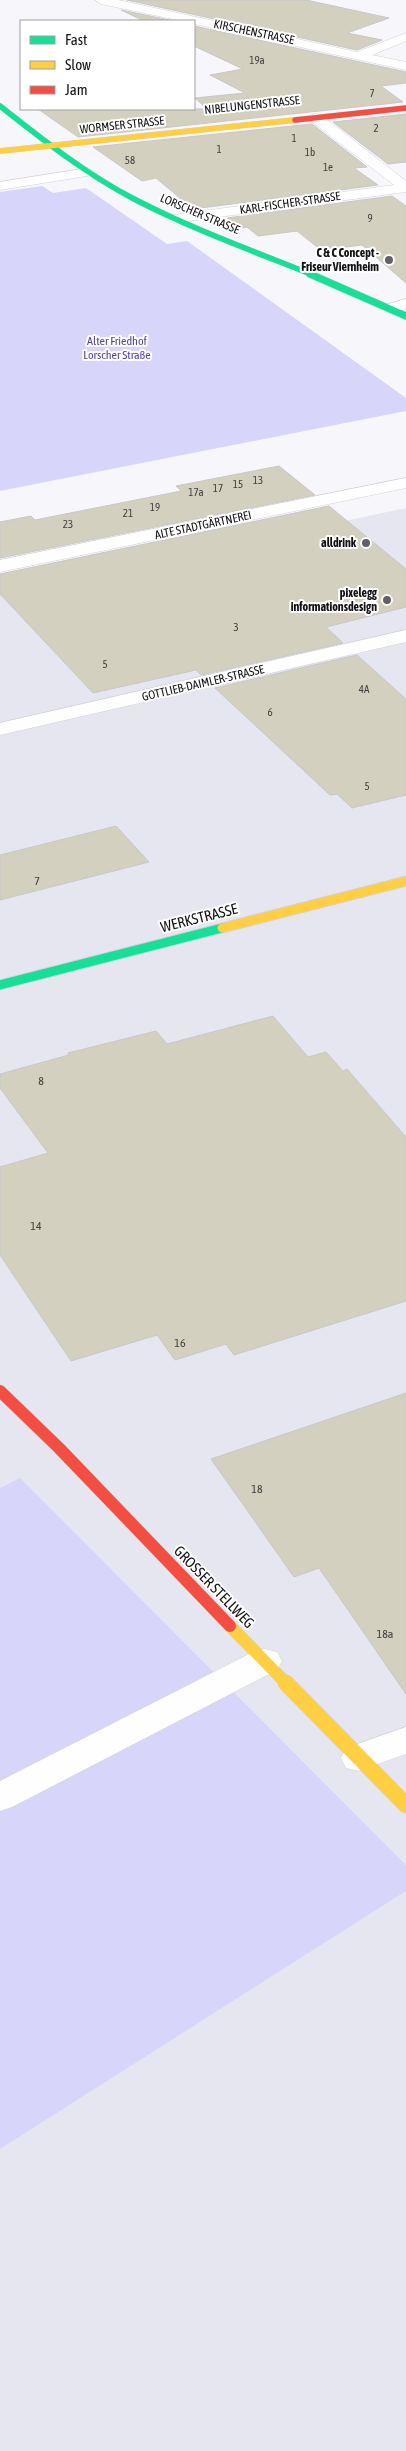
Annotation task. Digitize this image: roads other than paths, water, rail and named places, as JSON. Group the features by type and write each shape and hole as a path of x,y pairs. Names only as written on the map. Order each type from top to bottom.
{"street":[{"name":"KIRSCHENSTRASSE","path":"101,0 406,66"},
{"path":"168,13 186,7"},
{"path":"360,55 406,37"},
{"name":"NIBELUNGENSTRASSE","path":"46,144 406,102"},
{"name":"LORSCHER STRASSE","path":"0,106 46,144 134,200 174,219 399,306 406,316"},
{"name":"WORMSER STRASSE","path":"46,144 406,108"},
{"name":"KARL-FISCHER-STRASSE","path":"316,118 406,188"},
{"path":"0,143 46,144"},
{"path":"0,151 46,144"},
{"path":"0,186 88,172"},
{"name":"KARL-FISCHER-STRASSE","path":"174,219 406,188"},
{"name":"ALTE STADTGÄRTNEREI","path":"0,566 406,483"},
{"name":"GOTTLIEB-DAIMLER-STRASSE","path":"0,729 406,636"},
{"name":"WERKSTRASSE","path":"0,984 406,881"},
{"name":"GROSSER STELLWEG","path":"0,1391 65,1455 358,1758 406,1804"},
{"path":"0,1797 265,1661"},
{"path":"358,1758 406,1740"}],"place":[{"name":"C & C Concept - Friseur Viernheim","path":"389,260"},
{"name":"alldrink","path":"366,543"},
{"name":"pixelegg informationsdesign","path":"387,600"}],"park label":[{"name":"Alter Friedhof Lorscher Straße","path":"117,348"}]}
